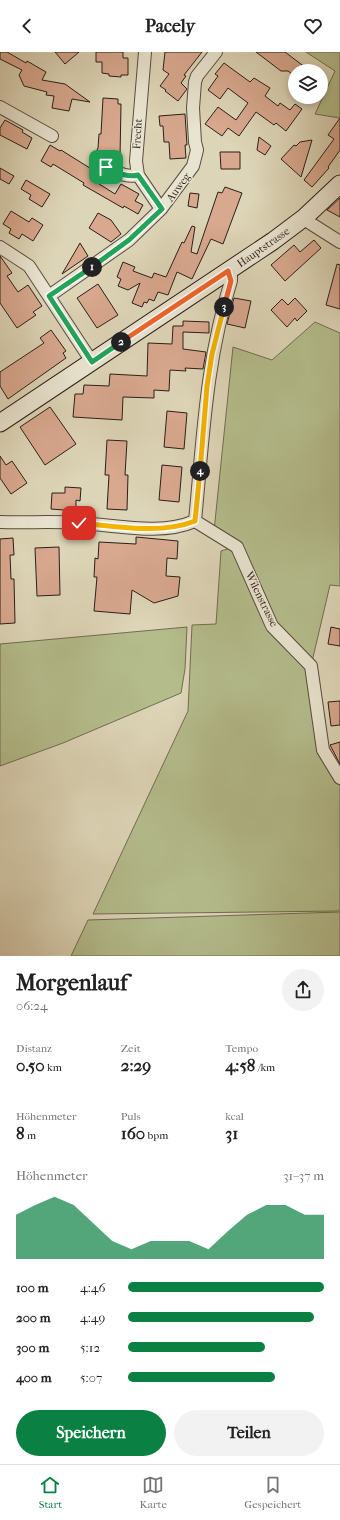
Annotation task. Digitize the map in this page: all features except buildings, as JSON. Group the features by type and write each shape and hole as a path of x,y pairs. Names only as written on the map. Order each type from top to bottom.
{"street":[{"name":"Frecht","path":"145,52 136,161 138,175 162,209"},
{"name":"Auweg","path":"49,296 113,253 129,240 162,209 193,166 197,150 195,142 193,108 195,82 197,76 216,52"},
{"path":"0,107 52,136"},
{"path":"106,167 123,176 132,177 138,175"},
{"name":"Hauptstrasse","path":"0,423 228,271 305,217 340,184"},
{"path":"305,217 310,223 340,242"},
{"path":"0,247 29,266 92,362"},
{"path":"0,522 79,523 146,528 172,528 195,521 207,386 212,354 231,281 228,271"},
{"name":"Wilenstrasse","path":"195,521 237,546 272,626 311,666 322,750 340,778"}],"green space":[{"path":"306,52 340,52 340,118 315,114 320,104 328,104 328,86 335,71 328,66 328,64 324,64"},
{"path":"315,322 340,333 340,586 330,585 311,666 317,709 335,770 340,766 340,911 93,914 188,711 192,625 216,624 221,551 237,546 214,531 233,347 272,360"},
{"path":"187,627 185,669 181,693 63,743 0,766 0,644"},
{"path":"340,912 340,956 71,956 88,920"}],"route":[{"path":"79,523 146,528 172,528 195,521 207,386 212,354 231,281 231,276 228,271 92,362 49,296 113,253 162,209 154,200 138,175 132,177 123,176 106,167"}]}
